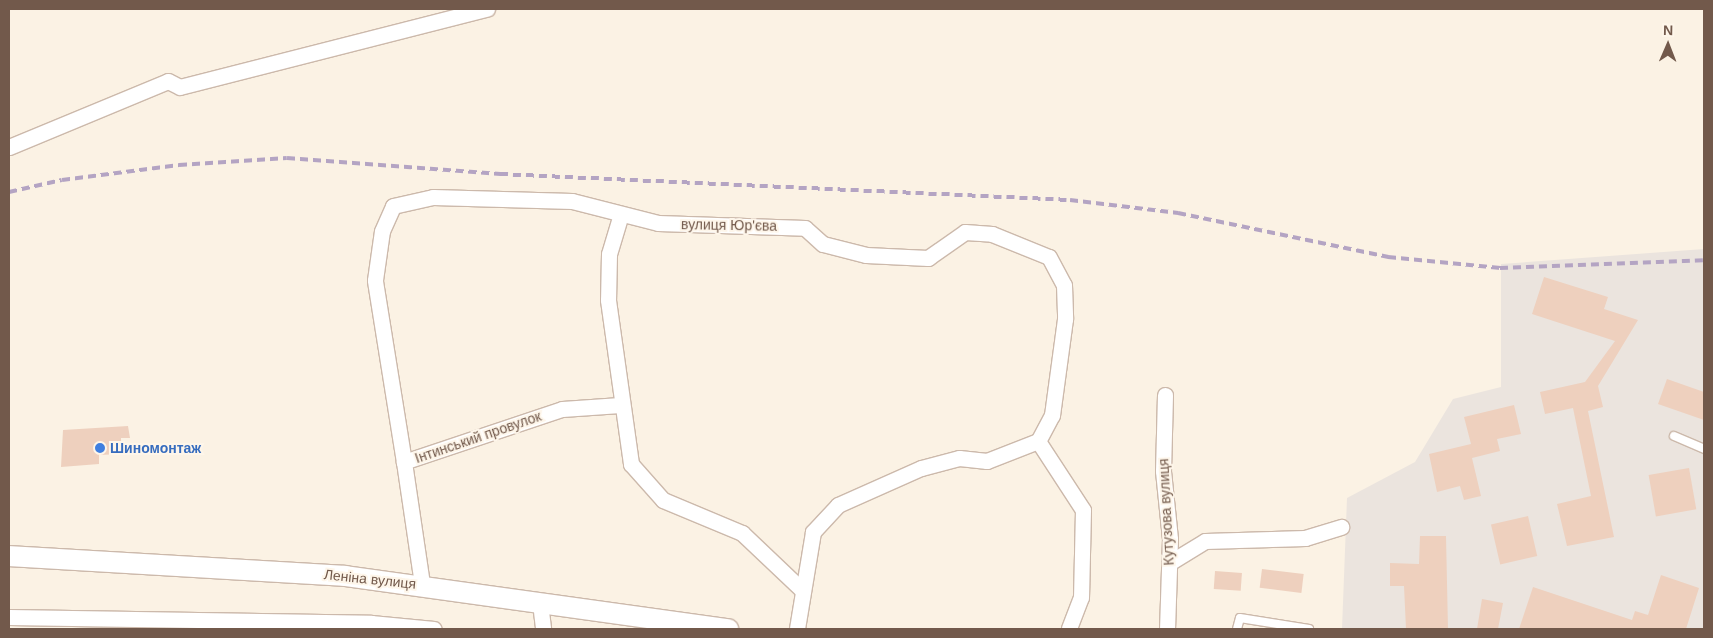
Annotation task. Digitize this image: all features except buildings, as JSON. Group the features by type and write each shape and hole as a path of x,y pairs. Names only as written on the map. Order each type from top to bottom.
{"main road":[{"name":"Леніна вулиця","path":"9,556 270,570 422,584 540,603 728,629"}],"street":[{"path":"9,147 168,81 180,87 488,9"},
{"name":"вулиця Юр'єва","path":"393,206 410,198 466,196 572,201 621,214 700,226 771,224 805,228 823,244 897,258 928,258 965,232 992,234 1049,257 1064,285 1065,320 1052,415 1038,441"},
{"name":"Інтинський провулок","path":"393,206 382,231 375,280 404,462 562,409 620,405"},
{"path":"621,214 607,278 620,405 631,464 651,490 689,514 742,533 802,590"},
{"name":"Кутузова вулиця","path":"1165,395 1169,563 1167,629"},
{"path":"796,629 813,532 838,505 921,468 959,458 987,461 1038,441 1083,510 1081,597 1069,629"},
{"path":"404,462 422,584"},
{"path":"1169,563 1204,541 1304,538 1341,527"},
{"path":"540,603 543,629"},
{"path":"9,617 371,623 434,629"}],"lane":[{"path":"1674,436 1704,449"},
{"path":"1237,629 1240,618 1309,629"}],"shaded area":[{"path":"1704,249 1704,629 1342,629 1347,498 1415,462 1453,399 1501,387 1501,264"}],"railway":[{"path":"9,192 62,180 179,165 287,158 500,174 1070,200 1178,213 1388,257 1500,268 1704,260"}],"place":[{"name":"Шиномонтаж","path":"100,448"}]}
